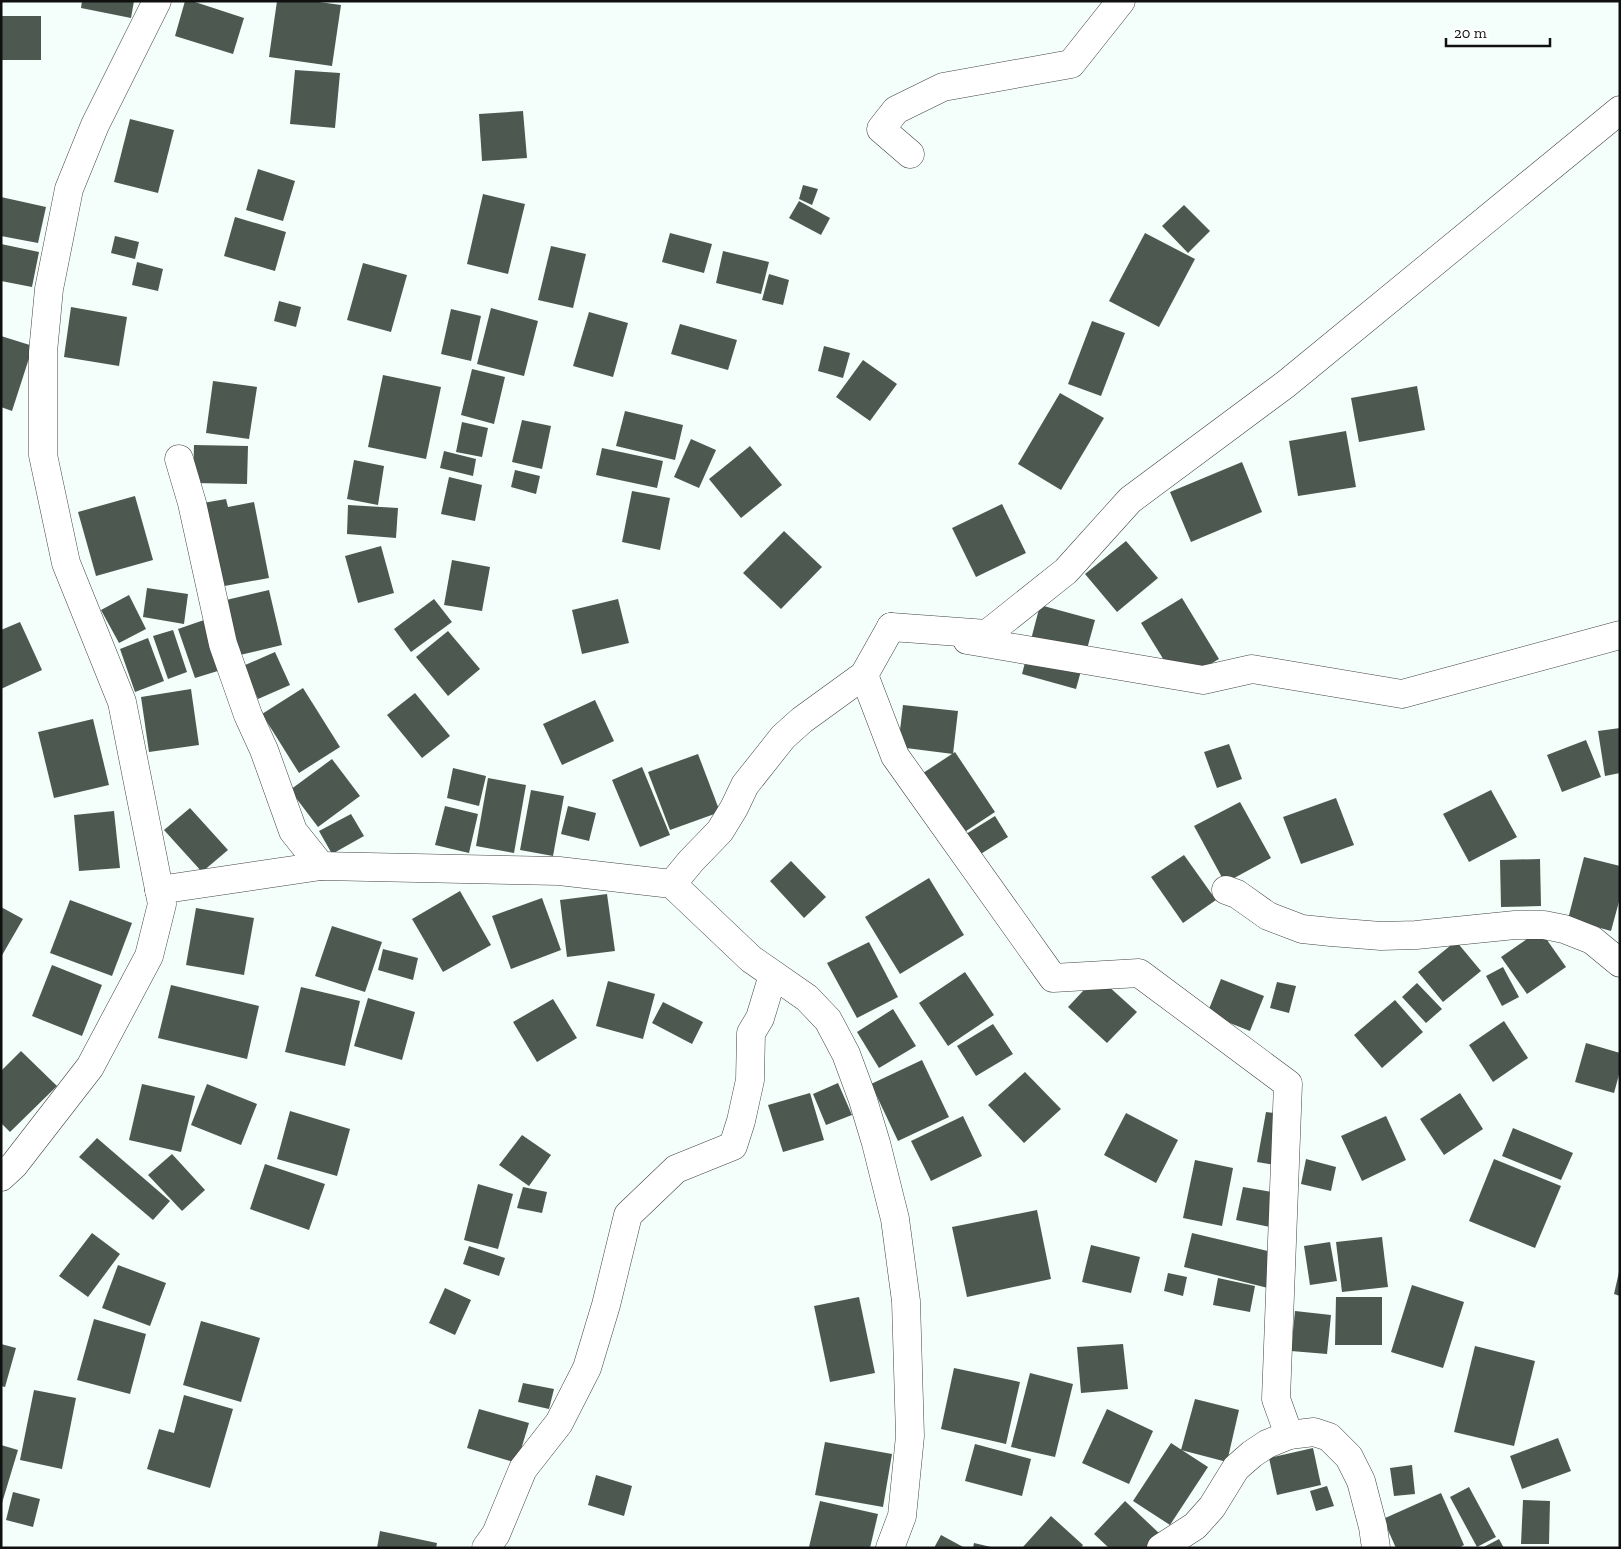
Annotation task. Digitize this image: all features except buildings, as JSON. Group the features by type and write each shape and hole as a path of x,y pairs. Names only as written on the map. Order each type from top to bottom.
{"street":[{"path":"1,1177 14,1165 90,1067 149,956 162,904 122,702 66,564 43,455 43,352 49,289 69,190 95,125 157,1"},
{"path":"910,154 880,128 896,110 943,87 1071,64 1121,1"},
{"path":"891,627 987,634 1066,571 1130,500 1286,384 1620,110"},
{"path":"178,459 192,504 223,644 293,831 321,866"},
{"path":"891,627 1203,680 1252,669 1402,694 1620,635"},
{"path":"672,884 720,831 745,785 783,737 802,720 864,675 891,627"},
{"path":"864,675 895,756 1053,978 1139,973 1288,1084 1276,1399 1289,1435"},
{"path":"159,890 321,866 559,871 672,884 728,940 751,960 807,998 828,1020 846,1054 876,1143 895,1219 906,1301 910,1436 902,1516 890,1548"},
{"path":"1226,890 1237,894 1268,916 1302,929 1381,936 1424,934 1515,925 1544,926 1564,929 1592,940 1620,963"},
{"path":"486,1548 496,1534 523,1469 559,1423 588,1368 628,1215 676,1168 733,1146 741,1121 750,1080 751,1033 760,1018 773,975"},
{"path":"1160,1548 1195,1526 1212,1507 1236,1468 1267,1444 1289,1435 1314,1432 1329,1437 1349,1457 1361,1481 1373,1527 1376,1548"}]}
